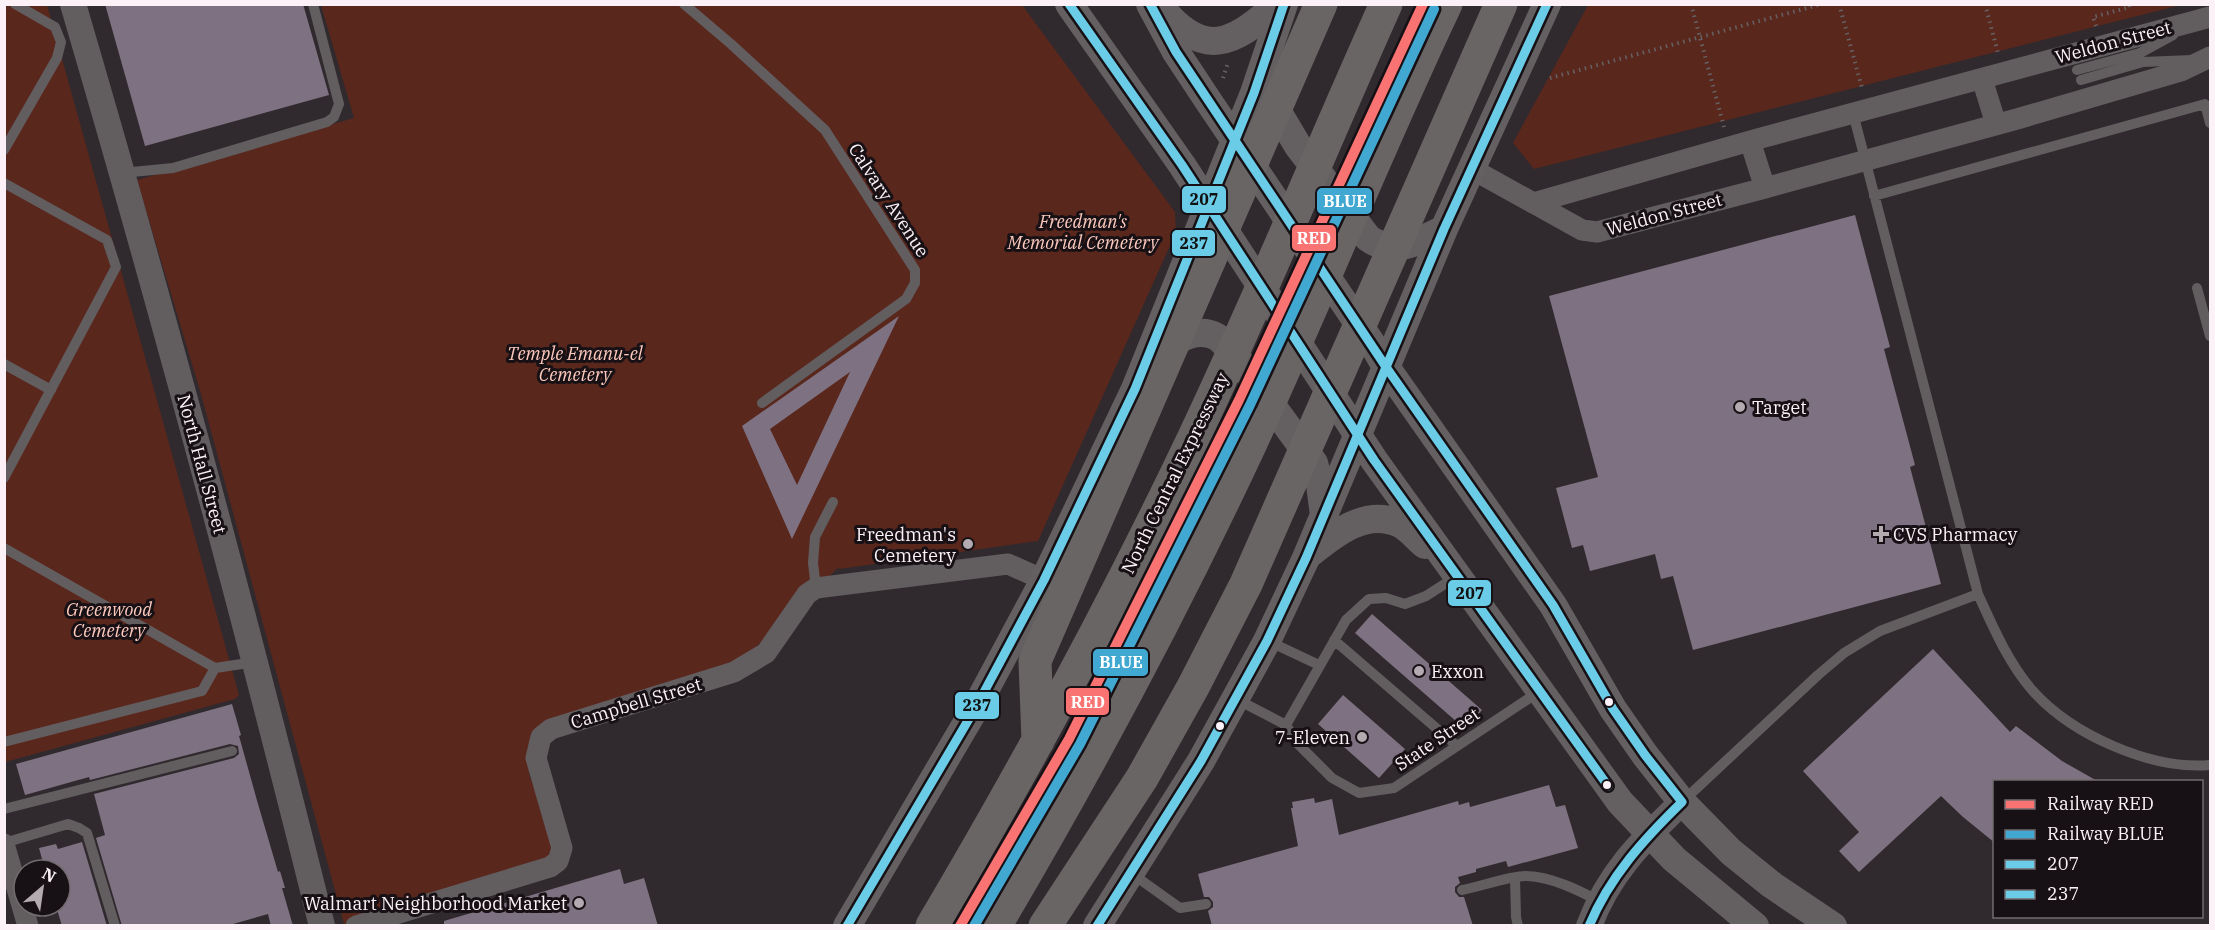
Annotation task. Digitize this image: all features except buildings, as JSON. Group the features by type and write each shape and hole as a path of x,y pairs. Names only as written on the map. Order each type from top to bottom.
{"highway":[{"path":"1038,741 1035,661 1321,4"},
{"name":"North Central Expressway","path":"932,926 1038,741 1131,565 1194,437 1386,4"},
{"path":"995,926 1094,753 1203,544 1261,420 1446,4"},
{"path":"1045,926 1142,778 1193,687 1246,584 1501,4"}],"main road":[{"path":"1069,4 1216,216 1351,426 1620,802 1648,835 1706,887 1755,926"},
{"path":"1150,4 1176,52 1242,151 1381,358 1553,605 1613,709 1645,755 1682,802 1731,852 1772,885 1833,926"},
{"path":"1158,4 1186,31 1206,41 1219,42 1230,40 1241,34 1256,24 1277,4"},
{"path":"847,926 976,707 1044,580 1135,389 1216,216 1242,151 1285,4"},
{"path":"1285,4 1275,87 1279,114 1298,146 1368,238 1384,246 1411,245 1444,229"},
{"path":"1097,926 1201,761 1267,641 1324,515 1351,426 1381,358 1472,170 1547,4"},
{"path":"1135,389 1168,347 1181,338 1193,334 1217,337 1232,351 1314,463 1324,515"},
{"path":"1306,558 1332,536 1350,525 1370,520 1385,520 1400,524 1454,572"}],"street":[{"name":"North Hall Street","path":"73,4 122,173 255,662 322,926"},
{"name":"Weldon Street","path":"1533,202 2208,17"},
{"name":"Weldon Street","path":"1472,170 1582,230 1597,232 1996,124 2181,71 2206,58"},
{"path":"1982,79 1996,124"},
{"path":"1750,141 1765,188"},
{"path":"816,588 1008,564 1044,580"},
{"name":"Campbell Street","path":"356,926 550,867 558,861 561,854 560,842 537,758 541,737 551,729 734,672 751,663 766,653 807,594 816,588"},
{"path":"1589,926 1599,901 1626,858 1682,802"},
{"path":"4,844 28,926"}],"lane":[{"path":"4,150 57,58 61,42 55,27 15,4"},
{"path":"122,173 172,168 327,122 339,104 313,4"},
{"name":"Calvary Avenue","path":"684,4 825,130 915,270 915,283 906,299 762,403"},
{"path":"2206,58 2143,62 2079,75 2140,53 2208,17"},
{"path":"1874,196 2205,104 2211,123"},
{"path":"1853,113 1978,594 2003,646 2031,688 2069,722 2100,740 2151,760 2211,765"},
{"path":"4,183 107,240 116,267 4,478"},
{"path":"2197,288 2211,336"},
{"path":"4,364 51,390"},
{"path":"816,588 813,563 815,537 833,502"},
{"path":"4,549 215,668 255,662"},
{"path":"1286,725 1346,620 1369,598 1386,598 1405,604 1426,596 1454,572"},
{"path":"1682,802 1844,653 1880,632 1978,594"},
{"path":"1334,640 1457,746"},
{"path":"1267,641 1319,665"},
{"path":"4,742 202,691 215,668"},
{"name":"State Street","path":"1235,699 1286,725 1298,744 1332,778 1359,793 1394,788 1540,691"},
{"path":"4,809 232,752"},
{"path":"4,844 68,824 87,833 115,926"},
{"path":"1131,873 1180,908 1206,904"},
{"path":"1462,890 1526,876 1581,891 1599,901"},
{"path":"1515,878 1518,926"}],"path":[{"path":"1691,4 1727,136"},
{"path":"1550,78 1822,4"},
{"path":"1839,4 1862,88"},
{"path":"1985,4 2001,62"},
{"path":"2096,26 2093,17 2130,7 2129,4"},
{"path":"1222,79 1228,66 1231,74"}],"green space":[{"name":"Greenwood Cemetery","path":"5,5 47,5 239,695 235,699 5,762"},
{"name":"Temple Emanu-el Cemetery","path":"321,5 1022,5 1175,212 1176,232 1038,541 839,569 839,567 773,628 750,654 529,744 529,774 555,843 547,860 344,924 201,394 137,180 354,118"},
{"path":"1588,5 2181,5 1534,169 1513,143"}],"rail line":[{"name":"RED","path":"960,926 1069,739 1239,400 1423,4"},
{"name":"BLUE","path":"974,926 1080,744 1250,405 1434,9"}],"transit line":[{"name":"207","path":"1069,4 1182,165 1374,460 1608,786"},
{"name":"207","path":"1150,4 1176,52 1386,367 1553,605 1613,709 1682,802 1629,859 1607,891 1589,926"},
{"name":"237","path":"847,926 976,707 1044,580 1135,389 1254,93 1284,4"},
{"name":"237","path":"1097,926 1201,761 1267,641 1306,558 1444,229 1547,4"}],"place":[{"name":"Target","path":"1740,407"},
{"name":"CVS Pharmacy","path":"1881,534"},
{"name":"Freedman's Cemetery","path":"968,544"},
{"name":"Exxon","path":"1419,671"},
{"name":"7-Eleven","path":"1362,737"},
{"name":"Walmart Neighborhood Market","path":"579,903"}],"park label":[{"name":"Freedman's Memorial Cemetery","path":"1083,231"}]}
